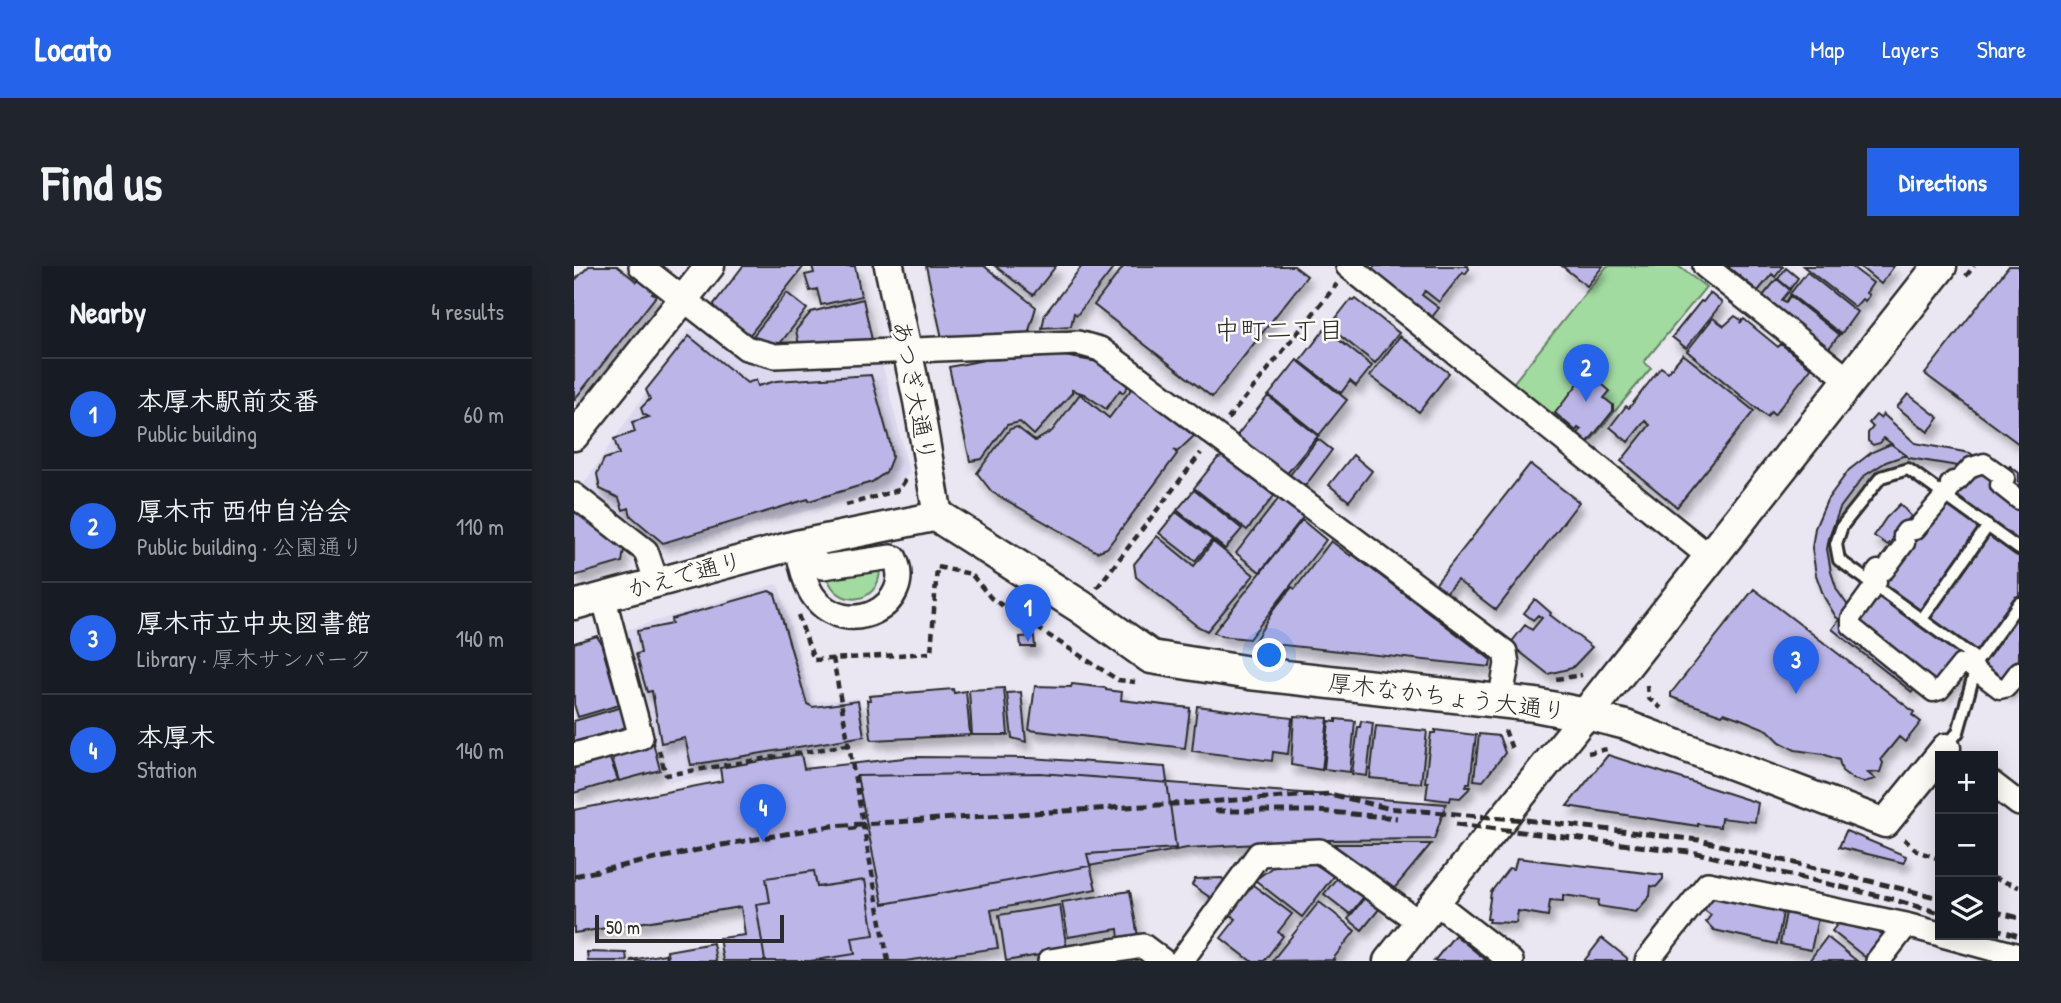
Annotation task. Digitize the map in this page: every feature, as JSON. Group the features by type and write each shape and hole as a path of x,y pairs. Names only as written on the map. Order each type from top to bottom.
{"main road":[{"name":"厚木なかちょう大通り","path":"938,516 1081,607 1151,657 1250,673 1503,701 1586,715 1849,380 1953,271"}],"street":[{"path":"640,266 746,348 775,356 1078,343 1100,349 1505,652 1507,664 1503,701"},
{"path":"574,436 710,266"},
{"name":"あつぎ大通り","path":"889,266 938,516"},
{"path":"1348,266 1711,558"},
{"path":"1705,266 1849,380"},
{"path":"2019,500 2000,485 2005,478 1984,463 1971,467 1958,481 1950,484 1951,488 1915,530 1906,531 1903,535 1905,543 1885,570 1878,570 1875,574 1877,587 1851,618 1851,626 1933,692 1940,690 1961,664 1977,665 2000,689 2007,687 2019,671"},
{"path":"574,495 646,551 657,583"},
{"name":"かえで通り","path":"574,605 803,544 938,516"},
{"path":"803,544 823,567 895,558 899,573 897,587 888,602 876,613 861,618 843,618 828,611 809,590 803,544"},
{"path":"574,755 641,737 603,596"},
{"path":"1388,961 1586,715 1626,725 1885,823 1935,769"},
{"path":"1998,788 2019,804"},
{"path":"1181,961 1259,854 1320,851 1511,961"},
{"path":"1647,961 1708,884 1935,932"},
{"path":"1878,961 1906,925"},
{"path":"1962,940 2019,956"},
{"path":"1050,961 1143,946 1163,961"}],"lane":[{"path":"1977,665 1922,619 1839,560 1836,544 1842,526 1881,477 1908,470 2019,549"},
{"path":"1922,619 1988,526"},
{"path":"1951,751 1977,665 2019,603"}],"path":[{"path":"1953,271 1974,266"},
{"path":"835,508 899,490 911,472"},
{"path":"797,611 814,660 931,653 937,567 971,574 991,598 1118,680 1145,683"},
{"path":"833,658 888,961"},
{"path":"1513,752 1503,701 1555,679 1581,677 1589,666"},
{"path":"1650,679 1646,686 1648,698 1668,713"},
{"path":"658,745 666,775 847,745"},
{"path":"1586,753 1608,748"},
{"path":"1885,823 1917,851 1935,857"},
{"path":"849,829 863,828"},
{"path":"1998,880 2019,887"}],"shaded area":[{"path":"689,329 698,329 740,361 769,369 883,367 909,472 898,488 663,548 583,488"},
{"path":"775,584 779,586 812,702 859,698 867,738 719,768 719,774 670,782 665,779 623,631"}],"green space":[{"path":"1607,266 1678,266 1706,287 1644,362 1651,368 1586,446 1510,387"},
{"path":"876,567 880,570 873,590 856,598 839,594 827,576"}],"building":[{"path":"589,266 617,266 637,282 639,280 656,296 574,400 574,281"},
{"path":"743,266 804,266 748,337 716,309 714,304"},
{"path":"812,266 855,266 861,296 821,305 817,289 810,291 805,275 814,273"},
{"path":"926,266 984,266 1036,307 1028,334 942,338"},
{"path":"995,266 1056,266 1033,295"},
{"path":"1082,266 1115,266 1077,315 1074,313 1071,326 1042,328 1045,314"},
{"path":"1124,266 1294,266 1307,276 1212,397 1094,305"},
{"path":"1375,266 1468,266 1469,269 1465,274 1463,272 1439,302 1425,291 1422,295 1439,308 1432,317 1430,315 1426,319 1374,277 1372,269"},
{"path":"1562,266 1603,266 1587,286"},
{"path":"1727,266 1783,267 1775,277 1772,274 1758,291"},
{"path":"1803,266 1851,266 1873,283 1866,293 1869,295 1855,307"},
{"path":"1859,266 1894,266 1881,284"},
{"path":"2009,266 2019,266 2019,444 1925,374"},
{"path":"1786,268 1798,278 1790,289 1778,279"},
{"path":"1807,272 1857,312 1841,334 1790,294"},
{"path":"1777,279 1790,290 1782,300 1786,302 1790,296 1839,335 1826,352 1762,297"},
{"path":"787,293 807,309 778,346 755,338 753,336"},
{"path":"1710,293 1722,303 1686,348 1672,337"},
{"path":"863,299 872,340 833,341 799,346 796,330 811,312"},
{"path":"1351,299 1356,299 1399,333 1375,363 1329,327"},
{"path":"1735,316 1741,320 1740,323 1744,319 1778,347 1781,344 1811,368 1774,415 1771,412 1767,417 1687,351 1713,318 1724,326"},
{"path":"1325,329 1372,366 1356,386 1350,381 1341,393 1300,361"},
{"path":"689,336 747,383 756,380 758,386 776,381 871,375 890,443 892,457 886,472 872,482 663,543 631,516 629,508 623,510 619,498 600,489 597,474 604,459 619,454 614,439 635,432 632,422 649,417 643,414 641,408 650,399 646,390"},
{"path":"1400,336 1449,373 1419,412 1370,376"},
{"path":"1683,354 1754,411 1677,507 1621,461 1650,425 1645,421 1628,442 1610,427 1626,406 1629,408 1661,367 1668,372"},
{"path":"1064,356 1098,362 1128,386 1123,393 1120,390 1106,409 1084,394 1072,390 1034,435 1020,422 1007,425 982,459 970,461 949,367 984,360"},
{"path":"1297,360 1347,400 1319,435 1269,395"},
{"path":"1593,369 1598,374 1595,378 1610,391 1604,398 1613,405 1613,411 1588,442 1578,433 1581,430 1578,428 1576,431 1555,413 1587,372"},
{"path":"1133,387 1194,436 1177,452 1174,450 1177,454 1107,548 1097,552 992,492 977,473 1010,429 1017,427 1035,441 1052,431 1080,394 1109,418"},
{"path":"1908,394 1939,418 1928,432 1897,407"},
{"path":"1268,396 1318,436 1285,476 1238,439 1238,434"},
{"path":"1883,414 1915,443 1970,453 2002,476 2010,466 2019,473 2019,679 2009,693 1967,666 1946,692 1919,683 1912,692 1832,629 1839,620 1874,647 1855,620 1912,549 1910,541 1917,536 1921,537 1971,473 1964,467 1909,458 1884,438 1873,445 1868,441 1868,433 1873,427 1869,423 1876,415 1880,418"},
{"path":"1318,439 1332,450 1305,486 1290,475"},
{"path":"1891,444 1906,455 1886,462 1864,476 1840,508 1829,538 1827,549 1831,572 1837,590 1851,610 1844,623 1836,617 1824,597 1816,575 1812,548 1815,528 1827,500 1849,470 1872,452"},
{"path":"1353,455 1372,471 1349,501 1329,485"},
{"path":"1226,456 1274,496 1247,530 1194,488 1218,458"},
{"path":"1530,464 1579,502 1496,610 1457,580 1445,594 1434,586"},
{"path":"1194,490 1242,529 1225,549 1177,510"},
{"path":"1279,498 1303,517 1260,572 1236,553"},
{"path":"1900,504 1911,516 1888,545 1874,536"},
{"path":"574,510 624,550 622,562 574,576"},
{"path":"1176,512 1212,540 1195,561 1159,533"},
{"path":"1302,520 1326,540 1249,639 1221,636 1214,632"},
{"path":"1157,536 1194,566 1213,542 1254,575 1207,631 1136,577 1134,564"},
{"path":"1331,541 1351,556 1352,554 1491,660 1490,667 1254,642 1274,609 1292,587 1295,589"},
{"path":"1754,589 1914,712 1912,715 1921,722 1905,742 1899,737 1881,759 1883,763 1880,772 1868,773 1875,779 1864,782 1853,779 1842,771 1839,760 1823,754 1795,750 1780,742 1768,730 1671,697 1671,693"},
{"path":"769,591 775,594 807,704 813,707 858,701 864,736 691,765 685,738 661,743 652,691 647,692 636,654 641,653 637,631 672,624 671,619"},
{"path":"1535,599 1550,615 1592,647 1572,668 1548,674 1510,644 1525,625 1532,630 1542,618 1538,615 1533,620 1524,613"},
{"path":"597,636 619,705 578,717 574,704 574,643"},
{"path":"1034,636 1035,647 1021,647 1020,637"},
{"path":"1072,684 1122,692 1121,700 1190,708 1185,748 1029,730 1035,686 1071,687"},
{"path":"1004,688 1008,735 972,735 969,690"},
{"path":"953,689 954,693 966,691 970,735 871,738 867,700 870,700 869,696"},
{"path":"1021,692 1026,742 1012,738 1007,693"},
{"path":"1197,706 1292,718 1288,754 1273,752 1272,761 1192,751"},
{"path":"622,707 627,723 624,728 574,742 574,721"},
{"path":"1294,716 1328,718 1322,770 1291,765"},
{"path":"1336,719 1355,721 1350,772 1324,769 1329,721 1336,722"},
{"path":"1361,721 1373,723 1367,776 1352,774"},
{"path":"1376,726 1427,731 1421,783 1370,778"},
{"path":"1435,730 1476,735 1470,783 1467,783 1466,787 1471,787 1460,798 1451,797 1450,801 1426,798 1428,782 1425,782 1431,733 1435,733"},
{"path":"1479,734 1499,736 1505,753 1483,781 1474,780"},
{"path":"653,742 660,770 619,781 611,754"},
{"path":"608,754 618,780 574,793 574,764"},
{"path":"801,754 804,769 913,757 1030,758 1165,767 1176,848 1087,854 1096,889 991,910 998,948 905,961 723,961 719,938 745,935 741,907 574,933 574,810 722,781 720,768"},
{"path":"1608,755 1758,803 1755,822 1721,818 1720,827 1698,826 1567,806"},
{"path":"1040,773 1446,804 1434,839 1325,840 1187,848 883,904 857,776"},
{"path":"1846,831 1906,856 1904,863 1839,847"},
{"path":"1334,844 1431,844 1393,890 1333,849 1336,846"},
{"path":"1517,858 1663,875 1663,879 1656,887 1651,886 1650,896 1636,912 1598,906 1599,900 1563,895 1563,901 1550,900 1548,916 1518,911 1516,923 1489,922 1490,919 1487,919 1491,892 1509,868 1514,869"},
{"path":"1309,861 1334,875 1302,917 1255,880 1278,863"},
{"path":"814,871 817,887 865,880 874,935 852,938 855,954 810,961 765,961 756,904 770,902 766,878"},
{"path":"1340,874 1365,895 1350,914 1324,894"},
{"path":"1222,878 1226,883 1214,900 1192,885 1195,879"},
{"path":"1249,882 1292,914 1278,932 1283,936 1264,961 1251,961 1221,938 1236,919 1227,912"},
{"path":"1130,891 1138,937 1119,940 1118,929 1068,937 1062,902"},
{"path":"1716,894 1784,907 1777,944 1714,930 1706,922 1711,915 1704,910"},
{"path":"1366,896 1380,908 1362,930 1348,919"},
{"path":"1319,902 1355,931 1334,960 1272,961"},
{"path":"1060,905 1067,950 1006,961 999,915"},
{"path":"1787,907 1819,913 1811,950 1780,944"},
{"path":"1844,916 1891,926 1870,961 1832,931"},
{"path":"1455,935 1487,961 1434,961"},
{"path":"1827,937 1857,961 1809,961"},
{"path":"1602,938 1627,958 1627,961 1584,961"},
{"path":"713,943 716,961 668,961 667,951"},
{"path":"587,952 626,953 627,961 588,961"},
{"path":"665,954 667,961 631,961 631,960"}],"railway":[{"path":"574,876 722,845 831,826 1330,794 1387,808 1525,820 1699,840 1935,897"},
{"path":"1215,811 1318,811 1397,818"},
{"path":"1456,824 1697,853 1935,912"},
{"path":"1998,912 2019,918"},
{"path":"1998,930 2019,936"}],"place":[{"name":"厚木市 西仲自治会","path":"1586,402"},
{"name":"本厚木駅前交番","path":"1028,642"},
{"name":"厚木市立中央図書館","path":"1796,694"},
{"name":"本厚木","path":"763,842"}],"district":[{"name":"中町二丁目","path":"1279,330"}]}
